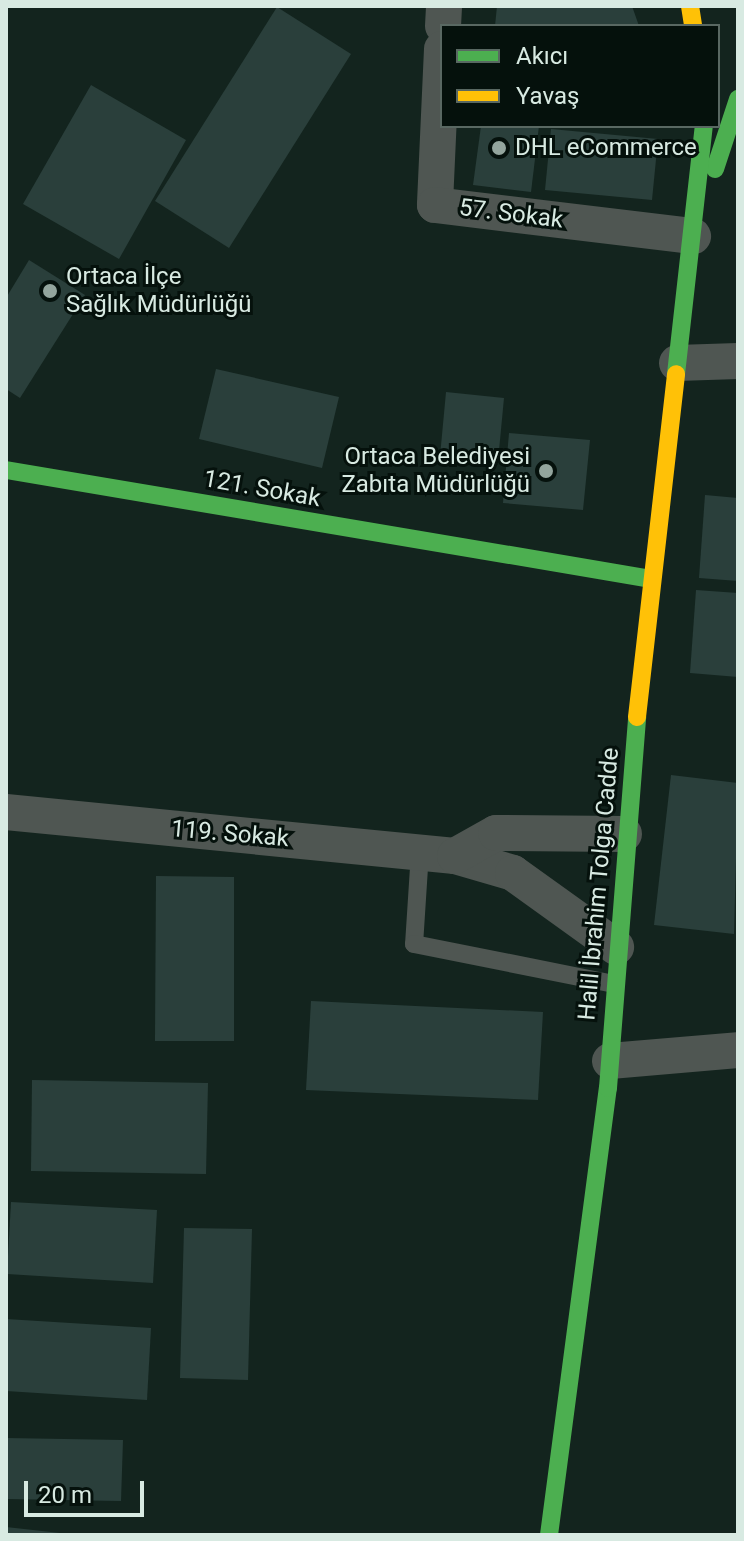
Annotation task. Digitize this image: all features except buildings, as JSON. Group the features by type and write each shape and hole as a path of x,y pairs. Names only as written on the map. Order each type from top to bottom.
{"street":[{"name":"57. Sokak","path":"440,94 435,205 693,236"},
{"path":"693,236 738,99"},
{"path":"693,128 693,236"},
{"path":"693,236 704,128"},
{"name":"Halil İbrahim Tolga Cadde","path":"549,1535 610,1061 624,834 693,236"},
{"path":"677,363 738,361"},
{"name":"121. Sokak","path":"6,470 652,579"},
{"name":"119. Sokak","path":"7,822 437,854 513,873 616,947"},
{"path":"437,854 496,833 624,834"},
{"path":"610,1061 738,1050"}],"lane":[{"path":"437,854 414,944 614,984"}],"traffic: fast":[{"path":"715,169 738,99"},
{"path":"676,374 704,128"},
{"path":"6,470 652,579"},
{"path":"549,1535 608,1088 637,717"}],"traffic: slow":[{"path":"690,6 693,24"},
{"path":"637,717 676,374"}],"place":[{"name":"DHL eCommerce","path":"499,148"},
{"name":"Ortaca İlçe Sağlık Müdürlüğü","path":"50,291"},
{"name":"Ortaca Belediyesi Zabıta Müdürlüğü","path":"546,471"}]}
